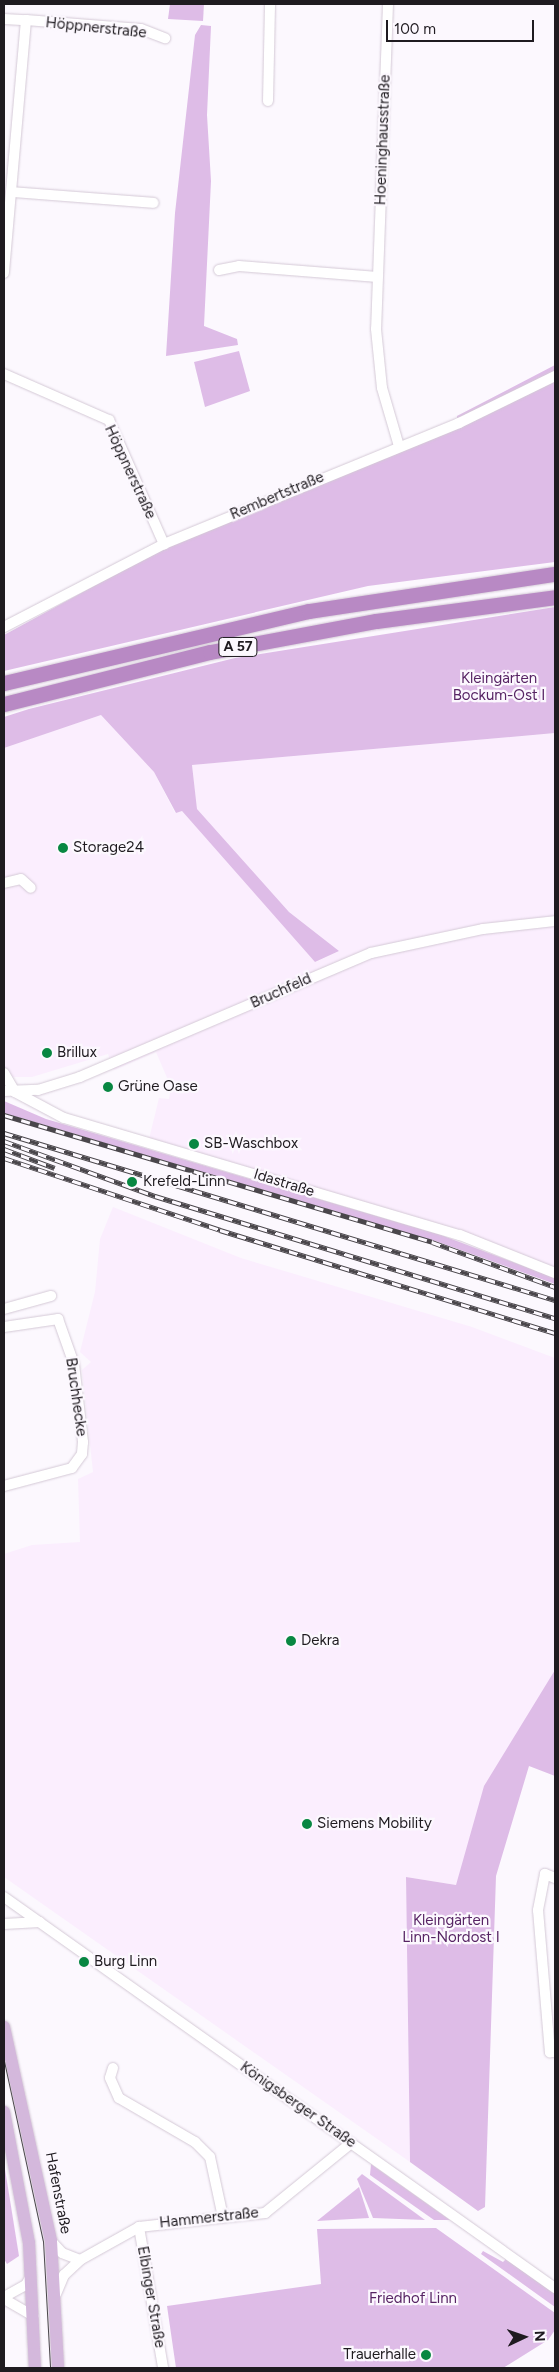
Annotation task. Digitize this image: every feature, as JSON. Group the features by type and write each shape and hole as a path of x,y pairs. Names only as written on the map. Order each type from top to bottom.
{"highway":[{"path":"530,576 555,568"},
{"name":"A 57","path":"4,683 82,662 309,611 530,576 555,574"},
{"name":"A 57","path":"4,704 101,678 376,621 555,597"}],"main road":[{"name":"Hafenstraße","path":"4,2027 51,2241 56,2294 58,2368"},
{"path":"4,2112 24,2203 32,2272 35,2368"}],"street":[{"path":"268,102 270,4"},
{"name":"Hoeninghausstraße","path":"388,4 378,277 377,359 399,446"},
{"name":"Höppnerstraße","path":"4,19 141,30 165,38"},
{"name":"Höppnerstraße","path":"4,273 26,20"},
{"path":"12,192 154,203"},
{"path":"219,270 239,266 378,277"},
{"name":"Höppnerstraße","path":"4,374 109,420 164,544"},
{"name":"Rembertstraße","path":"4,627 164,544 497,406 555,376"},
{"path":"4,883 21,879 31,888"},
{"name":"Bruchfeld","path":"4,1091 38,1090 106,1067 371,953 458,934 555,920"},
{"path":"4,1073 15,1092"},
{"name":"Idastraße","path":"15,1092 64,1118 460,1235 555,1273"},
{"path":"4,1309 50,1296"},
{"name":"Bruchhecke","path":"4,1327 53,1316 65,1331 74,1364 82,1454 72,1468 4,1486"},
{"path":"553,2052 538,1910 545,1874 555,1878"},
{"name":"Königsberger Straße","path":"4,1897 555,2288"},
{"path":"4,1924 40,1922"},
{"path":"113,2068 110,2078 119,2098 195,2142 210,2157 223,2217"},
{"name":"Hammerstraße","path":"56,2294 64,2275 80,2260 139,2227 265,2213 278,2206 351,2143"},
{"name":"Elbinger Straße","path":"139,2227 163,2368"},
{"path":"51,2241 62,2253 80,2260"},
{"path":"32,2272 26,2285 4,2298 34,2316"}],"shaded area":[{"path":"101,715 154,772 175,813 182,811 316,962 339,951 289,912 197,809 192,765 555,733 555,1267 461,1231 149,1139 159,1098 169,1099 171,1087 156,1052 114,1070 108,1054 32,1077 4,1077 4,748"},
{"path":"113,1207 241,1258 472,1327 555,1358 555,1670 456,1885 406,1877 410,2162 4,1877 4,1554 32,1545 80,1542 78,1479 93,1472 82,1370 91,1362 80,1352 95,1292 100,1239"}],"green space":[{"path":"170,4 204,4 203,21 168,19"},
{"path":"201,25 211,26 207,115 211,181 204,326 237,339 238,345 166,356 175,213 195,35"},
{"path":"239,351 250,391 205,407 194,362"},
{"path":"555,365 555,562 368,586 4,671 4,635 160,550 457,429 457,416"},
{"name":"Kleingärten Bockum-Ost I","path":"555,607 555,733 192,765 197,809 289,912 339,951 315,962 182,811 176,813 154,772 101,715 4,748 4,717 29,709 235,658"},
{"path":"4,1101 46,1119 441,1235 555,1278 555,1284 438,1242 4,1113"},
{"name":"Kleingärten Linn-Nordost I","path":"555,1670 555,1776 529,1766 496,1876 485,2207 478,2211 410,2162 406,1877 456,1885 484,1786"},
{"path":"4,2163 19,2256 7,2264 4,2259"},
{"path":"371,2164 450,2220 434,2220 370,2175"},
{"path":"362,2174 425,2220 373,2218 357,2179"},
{"path":"359,2187 369,2218 317,2221"},
{"name":"Friedhof Linn","path":"436,2228 555,2313 555,2330 548,2340 503,2368 176,2368 167,2306 321,2284 317,2229"},
{"path":"483,2251 503,2262 506,2259 555,2294 555,2307 481,2254"}],"tram line":[{"path":"4,2061 43,2241 50,2368"}],"railway":[{"path":"4,1115 432,1242 555,1287"},
{"path":"4,1133 555,1300"},
{"path":"4,1141 155,1196 555,1318"},
{"path":"4,1149 55,1168"},
{"path":"4,1158 220,1230 555,1333"}],"place":[{"name":"Storage24","path":"63,848"},
{"name":"Brillux","path":"47,1053"},
{"name":"Grüne Oase","path":"108,1087"},
{"name":"SB-Waschbox","path":"194,1144"},
{"name":"Krefeld-Linn","path":"132,1182"},
{"name":"Dekra","path":"291,1641"},
{"name":"Siemens Mobility","path":"307,1824"},
{"name":"Burg Linn","path":"84,1962"},
{"name":"Trauerhalle","path":"426,2355"}]}
